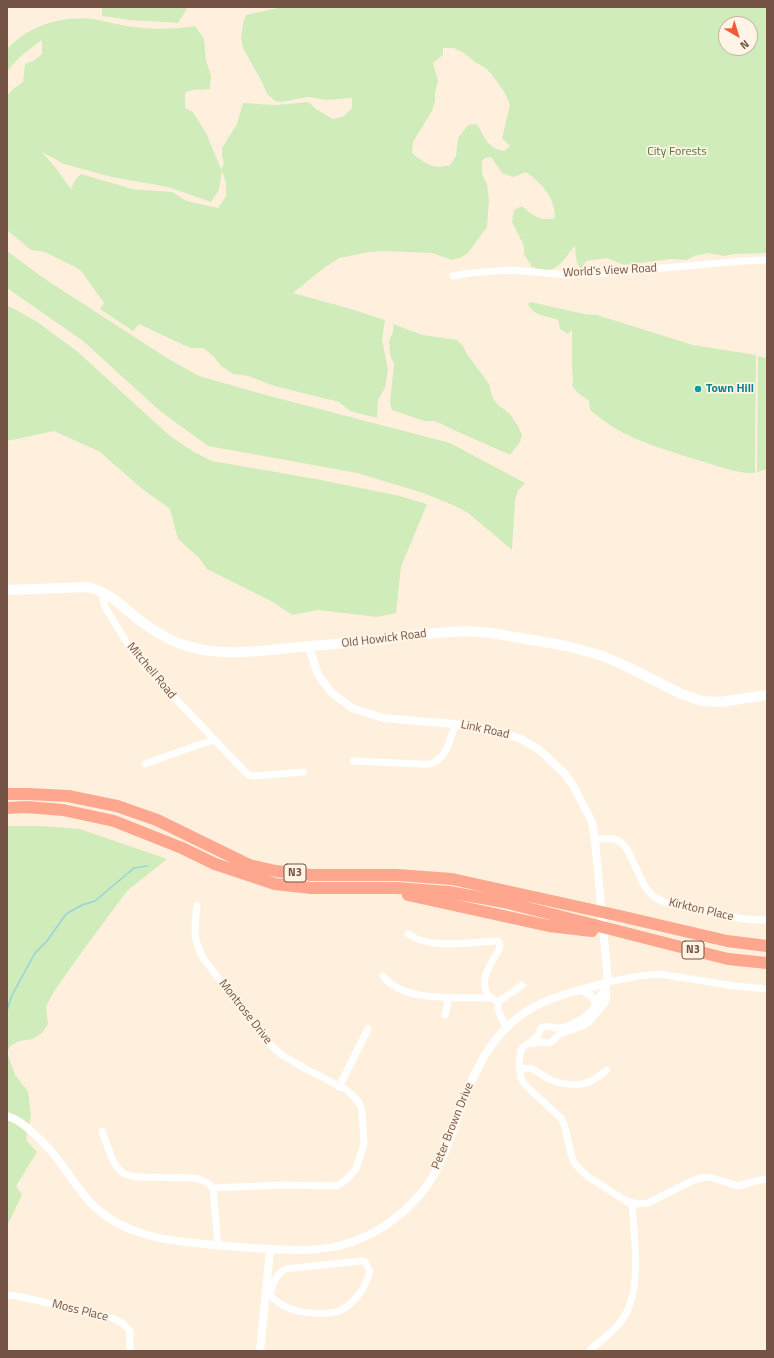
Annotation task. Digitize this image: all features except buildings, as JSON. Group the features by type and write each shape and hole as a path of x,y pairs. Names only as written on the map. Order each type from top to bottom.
{"highway":[{"name":"N3","path":"7,794 68,796 117,806 157,820 249,865 276,872 311,875 397,875 452,879 595,910 727,941 767,946"},
{"name":"N3","path":"7,808 26,806 63,810 114,821 182,848 215,864 275,884 310,888 356,888 391,892 549,926 596,929 728,959 767,963"}],"main road":[{"name":"Old Howick Road","path":"7,590 96,589 105,593 158,633 177,643 219,653 308,647 384,640 401,636 437,633 478,632 567,646 603,656 681,694 702,701 720,702 767,695"}],"street":[{"name":"World's View Road","path":"453,276 470,272 510,270 566,275 606,273 767,260"},
{"name":"Mitchell Road","path":"105,593 103,599 105,607 132,652 152,675 249,775 254,776 303,772"},
{"name":"Link Road","path":"308,647 317,672 322,680 332,693 352,708 383,718 455,724 492,730 519,738 544,754 565,774 573,785 592,822 595,840 607,986"},
{"path":"353,761 431,764 439,759 444,753 455,724"},
{"path":"145,764 214,740"},
{"name":"Kirkton Place","path":"595,840 603,838 617,840 621,843 628,852 645,885 654,897 671,904 741,919 767,920"},
{"name":"Montrose Drive","path":"198,906 194,924 195,938 203,958 267,1042 282,1055 352,1094 360,1105 362,1112 364,1144 356,1169 346,1180 337,1186 282,1185 214,1188"},
{"path":"408,934 414,939 423,942 451,944 499,942 500,947 487,970 484,981 487,992 491,998 498,1002"},
{"name":"Peter Brown Drive","path":"7,1116 26,1126 45,1143 60,1161 82,1193 96,1208 114,1221 124,1226 145,1234 172,1240 218,1245 270,1250 337,1247 374,1232 403,1212 425,1187 440,1163 475,1073 482,1059 506,1028 522,1014 561,995 580,990 607,986 639,976 660,974 736,986 767,989"},
{"path":"383,976 388,983 406,993 428,996 491,998"},
{"path":"498,1002 522,985"},
{"path":"607,986 592,1010 578,1021 560,1028 549,1026 543,1027 539,1030 537,1036 523,1047 520,1053 519,1069 523,1082 561,1118 565,1127 571,1155 575,1164 587,1176 613,1193 637,1204 648,1203 700,1178 709,1177 738,1186 767,1179"},
{"path":"526,1044 540,1042 548,1043 560,1034 589,1022 605,1003 607,997 607,986"},
{"path":"580,990 590,994 594,998 596,1005"},
{"path":"445,1015 447,1012 448,997"},
{"path":"498,1002 498,1009 506,1028"},
{"path":"339,1086 368,1029"},
{"path":"519,1069 529,1067 552,1081 576,1084 590,1082 607,1070"},
{"path":"102,1131 112,1158 123,1173 130,1176 139,1177 195,1178 206,1181 214,1188 218,1245"},
{"path":"589,1351 622,1320 633,1294 636,1276 632,1203"},
{"path":"260,1351 268,1296 270,1250"},
{"path":"361,1261 365,1262 370,1271 361,1292 349,1304 340,1310 326,1313 303,1312 290,1309 268,1296 276,1279 285,1269 361,1261"},
{"name":"Moss Place","path":"7,1295 112,1318 121,1322 130,1331 130,1351"}],"green space":[{"path":"102,7 188,7 178,23 130,20 102,16"},
{"name":"City Forests","path":"282,7 767,7 767,253 734,254 724,256 708,253 694,256 687,260 671,259 624,265 607,258 586,261 582,270 577,262 575,246 560,264 553,269 545,270 532,267 524,254 524,246 512,222 514,210 522,206 537,217 550,219 555,218 553,204 542,186 526,172 513,177 502,173 491,157 485,158 482,161 482,174 487,184 489,200 487,227 468,253 460,258 452,260 432,253 383,251 369,252 340,258 327,266 293,293 385,320 382,339 388,370 385,388 378,400 377,418 350,411 339,402 274,386 248,376 233,374 221,366 213,356 203,348 190,348 139,324 133,331 100,309 104,303 81,271 45,252 31,250 7,230 7,96 13,89 23,82 25,64 35,60 42,54 42,40 22,55 7,71 7,49 15,41 35,28 69,19 93,19 124,26 150,29 195,26 204,39 206,60 211,75 210,89 194,90 185,93 185,108 193,112 207,135 221,169 224,163 222,148 237,124 243,103 276,105 308,102 316,109 333,119 344,116 352,108 352,98 327,100 308,97 281,102 275,101 267,94 243,48 241,37 246,15","holes":["443,48 454,48 487,69 505,93 510,105 502,138 510,146 504,151 490,145 477,124 468,125 458,138 456,156 450,165 439,167 430,165 412,153 413,142 432,111 435,101 438,81 433,63 443,55","42,152 64,164 112,177 168,187 211,202 219,190 222,171 226,183 226,196 218,208 187,201 172,192 132,189 81,174 75,180 71,189"]},
{"path":"7,251 45,279 167,358 199,376 450,443 525,483 518,491 515,500 512,550 468,513 453,505 423,493 357,473 208,446 160,411 83,341 7,288"},
{"path":"531,302 584,314 597,315 693,345 756,355 755,473 728,469 640,441 618,430 600,418 590,410 589,401 578,393 572,386 572,330 568,334 560,329 558,320 533,311 528,304"},
{"path":"7,305 36,321 78,352 170,436 194,452 212,461 316,479 400,496 427,504 401,567 396,613 377,617 318,610 292,615 273,602 207,569 199,558 178,539 170,509 141,488 100,452 54,431 7,441"},
{"path":"393,324 423,335 457,340 463,346 467,354 489,384 492,396 497,404 510,414 522,435 520,442 510,455 435,421 424,421 392,410 390,403 394,364 390,355 389,341 393,332"},
{"path":"758,356 767,358 767,469 757,472"},
{"path":"7,826 42,826 80,829 167,859 127,891 76,960 55,990 46,1006 48,1024 42,1033 33,1039 19,1041 10,1046 7,1052"},
{"path":"7,1052 15,1075 28,1091 31,1115 26,1140 37,1152 16,1186 22,1195 7,1226"}],"waterway":[{"path":"7,1010 12,995 35,953 47,941 66,914 82,905 95,901 134,868 147,866"}],"place":[{"name":"Town Hill","path":"698,389"}]}
